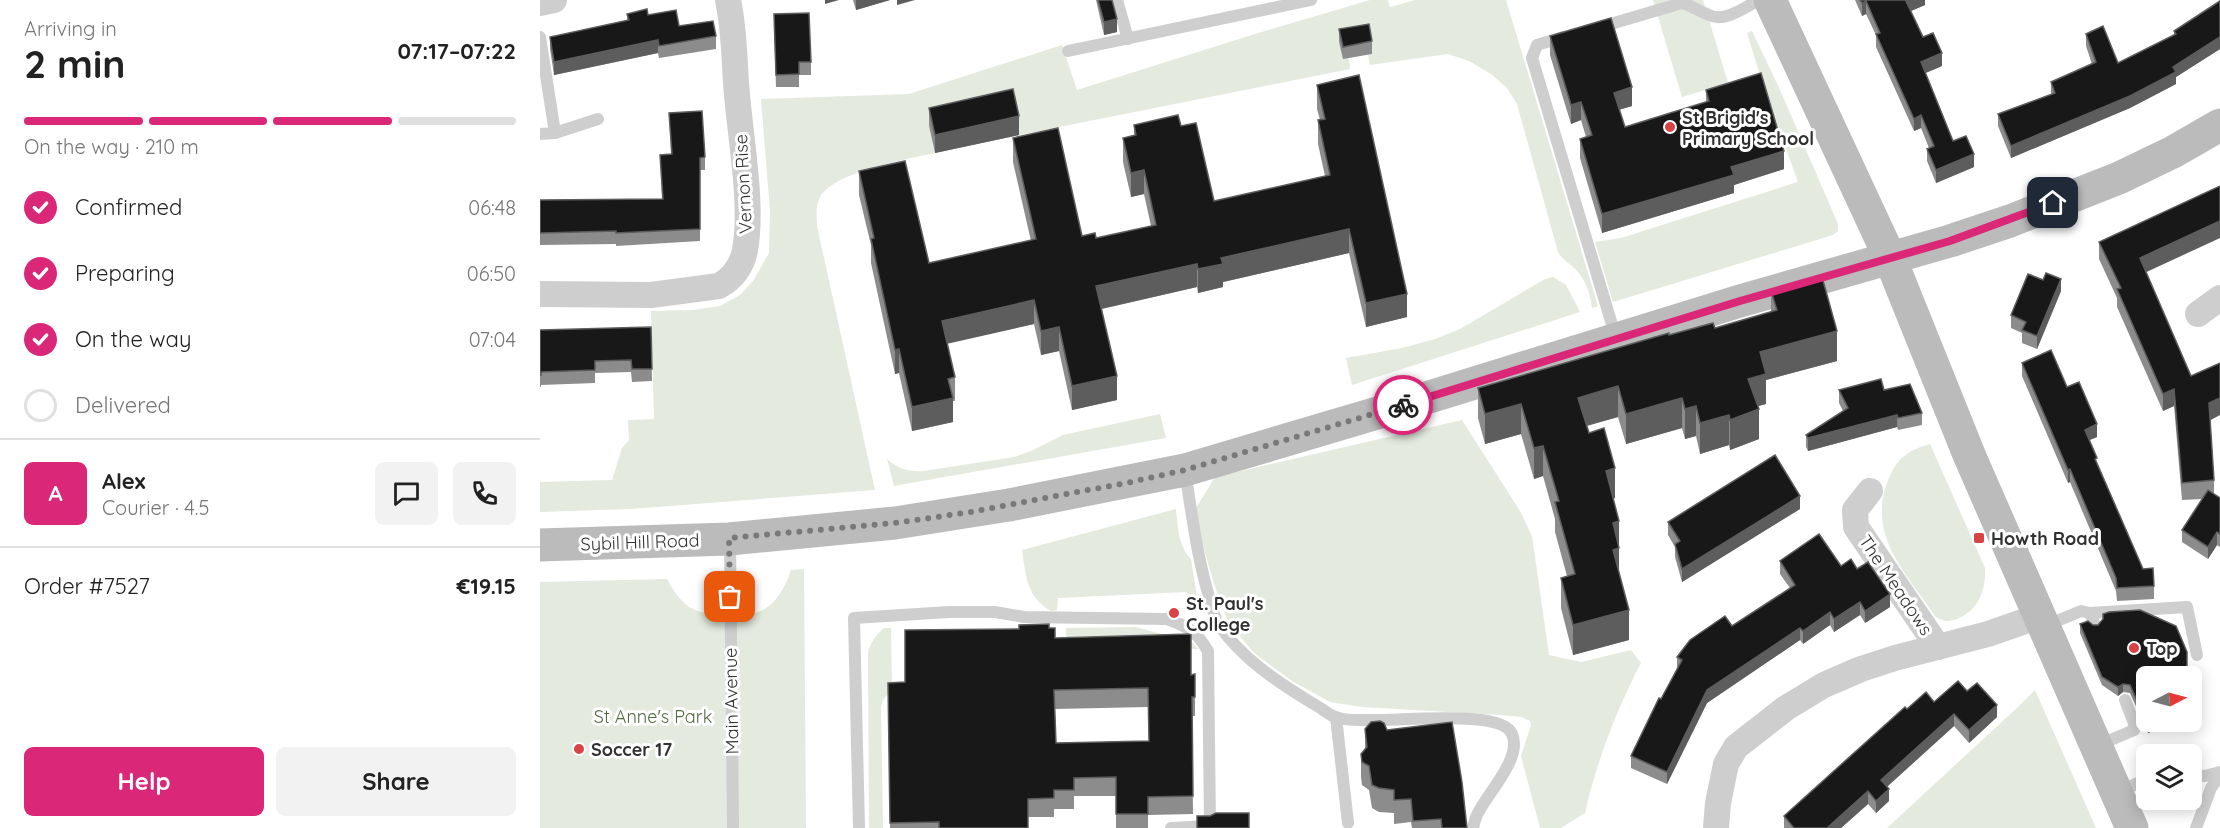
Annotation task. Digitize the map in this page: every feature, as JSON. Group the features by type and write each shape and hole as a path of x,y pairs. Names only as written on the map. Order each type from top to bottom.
{"main road":[{"path":"1770,0 1890,258 1966,448 2132,828"},
{"name":"Sybil Hill Road","path":"540,545 729,538 885,524 971,512 1185,470 1740,301 1950,241 2120,178 2173,152 2220,125"}],"street":[{"path":"540,3 554,0"},
{"name":"Vernon Rise","path":"540,294 651,295 719,286 729,281 739,267 745,251 747,226 736,49 728,0"},
{"path":"2198,314 2220,297"},
{"name":"The Meadows","path":"1870,491 1855,510 1856,527 1938,646"},
{"name":"The Meadows","path":"1716,828 1718,802 1726,764 1736,747 1786,708 1824,685 1861,669 1938,646 2042,621"}],"lane":[{"path":"1117,0 1128,39"},
{"path":"1617,340 1532,58 1537,45 1682,3 1694,6 1711,17 1724,18 1759,0"},
{"path":"1068,51 1305,1"},
{"path":"540,37 555,132"},
{"path":"540,134 555,132 598,118"},
{"path":"1185,470 1193,532 1204,580 1218,624 1247,658 1289,689 1336,717 1356,719 1420,717 1491,722 1506,726 1512,735 1514,750 1500,781 1477,814 1473,828"},
{"name":"Main Avenue","path":"729,538 733,828"},
{"path":"2042,621 2081,610 2090,613 2187,607 2197,655"},
{"path":"859,828 854,618 949,612 995,612 1024,618 1167,619 1189,627 1200,636 1209,651 1210,826 1172,828"},
{"path":"2090,613 2095,626"},
{"path":"2095,747 2134,730 2134,723 2125,700"},
{"path":"1336,717 1348,823"},
{"path":"2202,776 2220,774"},
{"path":"2196,828 2211,788 2220,774"},
{"path":"2116,794 2136,784"}],"green space":[{"path":"1370,0 1388,0 1390,7 1415,0 1506,0 1598,306 1592,308 1584,280 1558,252 1517,104 1507,88 1491,74 1469,61 1448,54 1370,65 1368,55 1372,53 1349,58 1350,69 1019,135 1013,108 929,126 935,153 854,174 838,181 819,199 817,226 875,490 631,509 540,512 540,482 612,480 622,448 629,440 628,420 654,419 651,311 693,310 720,306 740,295 753,281 769,253 770,211 761,99 909,94 1062,45 1077,90"},
{"path":"1653,0 1703,0 1728,83 1682,97"},
{"path":"1752,31 1838,224 1838,231 1833,235 1613,302 1595,242 1621,238 1798,182 1747,33"},
{"path":"1553,277 1566,285 1580,312 1352,385 1346,358 1402,348 1435,339 1460,329 1545,279"},
{"path":"1160,414 1166,438 894,486 887,459 909,470 924,471 1014,457 1063,435"},
{"path":"1462,420 1520,511 1532,536 1549,655 1581,662 1631,650 1641,663 1608,736 1585,813 1561,828 1540,828 1521,756 1531,725 1530,721 1521,717 1500,715 1362,707 1330,702 1292,681 1254,653 1228,622 1201,538 1196,508 1215,477"},
{"path":"1930,444 1985,568 1984,584 1976,605 1965,615 1948,621 1935,616 1901,568 1885,535 1882,517 1883,498 1896,465 1905,455"},
{"path":"1176,509 1181,542 1191,559 1199,609 1191,609 1187,592 1058,598 1057,610 1051,611 1036,599 1026,577 1022,550"},
{"name":"St Anne's Park","path":"804,569 806,828 540,828 540,582 667,579 684,603 696,610 711,614 713,618 742,616 762,610 778,596 791,570"},
{"path":"1136,627 1193,643 1198,649 1123,650 1067,654 1066,628"},
{"path":"884,628 891,628 892,689 883,700 881,707 883,828 869,828 868,652 874,639"},
{"path":"2035,690 2096,828 1887,828 2020,705"}],"building":[{"path":"1098,0 1112,0 1117,19 1104,22"},
{"path":"1860,0 1908,0 1906,1 1923,37 1933,33 1942,53 1921,62 1953,141 1966,136 1974,154 1936,170 1927,149 1934,146 1921,115 1914,119 1876,34 1880,33 1866,1 1862,3"},
{"path":"2220,1 2220,37 2173,67 2176,72 2130,96 2011,146 1998,114 2055,93 2051,82 2096,62 2086,34 2103,26 2118,63 2176,34 2174,31"},
{"path":"647,9 648,15 676,10 679,26 713,21 716,36 659,46 658,40 554,62 550,37 629,20 627,14"},
{"path":"809,13 811,62 799,62 799,74 776,75 774,14"},
{"path":"1611,18 1632,87 1614,93 1625,127 1709,101 1706,90 1761,73 1784,151 1731,167 1734,175 1602,214 1580,139 1592,135 1581,102 1571,105 1550,36"},
{"path":"1369,24 1372,41 1343,47 1339,29"},
{"path":"1359,75 1407,294 1366,303 1349,229 1221,258 1223,264 1198,269 1197,264 1096,286 1117,376 1072,386 1059,327 1041,331 1034,300 942,321 955,377 948,379 953,398 912,407 899,349 895,350 859,171 905,161 929,263 1036,239 1013,138 1058,128 1082,236 1095,233 1096,238 1156,225 1144,170 1131,173 1123,138 1136,135 1134,125 1178,115 1181,126 1196,123 1214,201 1330,175 1318,120 1325,119 1317,85"},
{"path":"1013,89 1019,116 935,135 929,108"},
{"path":"702,111 705,157 700,158 700,229 616,233 616,231 540,233 540,200 663,199 660,155 672,154 669,113"},
{"path":"2220,186 2220,221 2140,258 2191,376 2220,363 2220,398 2209,403 2214,480 2182,483 2174,389 2163,394 2117,289 2121,288 2099,242"},
{"path":"2046,273 2061,279 2037,336 2022,330 2026,322 2011,315 2028,274 2043,280"},
{"path":"1822,277 1837,331 1760,352 1766,374 1748,379 1759,409 1730,420 1729,415 1700,423 1696,406 1685,409 1682,398 1626,414 1618,386 1578,398 1589,433 1604,428 1615,468 1606,471 1619,521 1613,523 1619,548 1613,550 1629,610 1573,625 1561,578 1575,574 1555,502 1559,501 1543,446 1534,448 1521,404 1485,414 1478,388 1669,333 1669,335 1713,323 1715,328 1777,310 1771,291"},
{"path":"651,327 652,369 632,369 631,360 595,361 595,370 541,372 540,375 540,330"},
{"path":"2051,350 2067,387 2079,382 2097,424 2085,430 2097,458 2095,459 2143,569 2153,568 2154,586 2117,588 2116,578 2070,469 2068,470 2022,363"},
{"path":"1881,379 1884,390 1910,384 1922,413 1898,418 1897,415 1808,438 1806,435 1848,408 1839,390"},
{"path":"1775,455 1800,496 1682,569 1675,544 1680,541 1668,522"},
{"path":"2208,490 2220,498 2220,534 2217,532 2208,547 2182,530"},
{"path":"1819,534 1841,566 1851,559 1857,569 1868,562 1890,594 1865,611 1860,602 1834,619 1830,612 1803,631 1800,628 1707,690 1667,772 1631,756 1659,698 1661,699 1682,660 1677,657 1690,640 1725,616 1732,626 1795,585 1780,561"},
{"name":"Top","path":"2140,610 2176,626 2187,652 2187,666 2136,666 2136,698 2130,685 2123,684 2118,687 2102,677 2080,624 2088,621 2093,625 2098,625 2103,619 2103,614"},
{"path":"1049,624 1049,628 1055,628 1055,638 1191,634 1191,675 1195,674 1195,697 1192,697 1193,796 1148,797 1148,814 1116,814 1116,777 1074,778 1074,790 1054,790 1054,798 1028,799 1028,828 939,828 939,822 890,823 888,683 905,682 905,630 1019,629 1019,625","holes":["1148,688 1149,741 1056,743 1054,690"]},
{"path":"1958,681 1967,691 1977,683 1997,705 1969,730 1954,714 1881,780 1889,789 1876,801 1868,791 1827,828 1794,828 1784,816 1905,707 1907,709 1926,692 1934,702"},
{"path":"1371,722 1384,723 1387,730 1452,722 1467,828 1442,828 1441,819 1413,821 1411,799 1394,800 1394,790 1372,785 1369,766 1362,762 1361,754 1367,747 1365,729"},
{"path":"1216,813 1249,813 1249,828 1197,828 1197,816 1210,816"}],"way so far":[{"path":"730,597 729,538 895,523 971,512 1131,482 1185,470 1403,405"}],"place":[{"name":"St Brigid's Primary School","path":"1670,127"},
{"name":"Howth Road","path":"1979,538"},
{"name":"St. Paul's College","path":"1174,613"},
{"name":"Top","path":"2134,648"},
{"name":"Soccer 17","path":"579,749"}],"route":[{"path":"1403,405 1740,301 1950,241 2053,203"}]}
